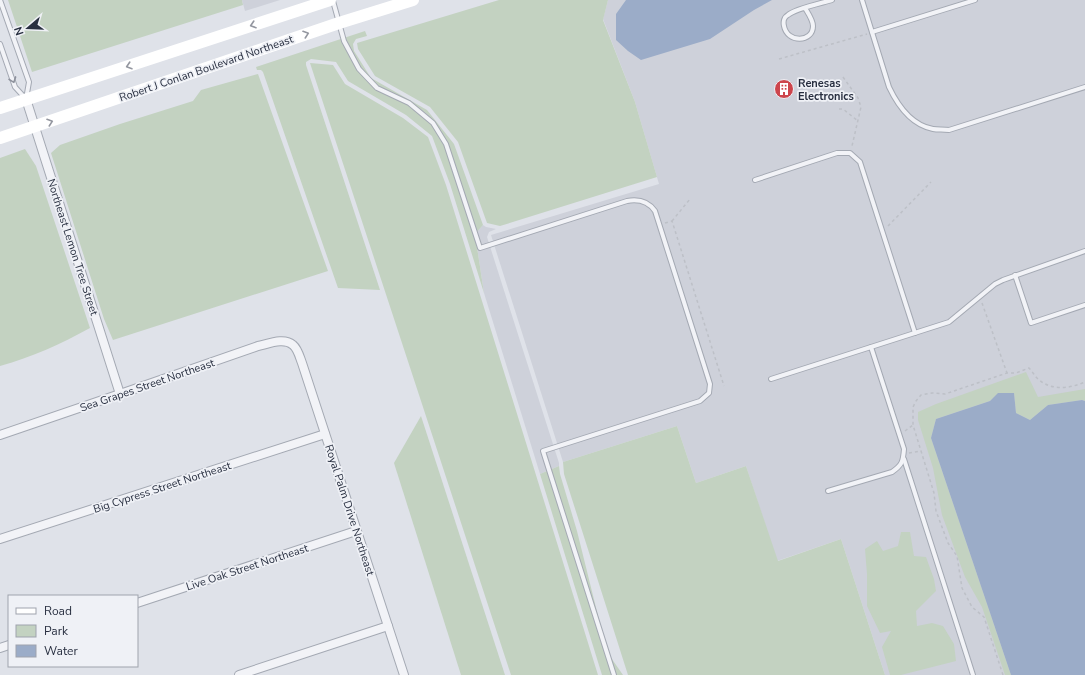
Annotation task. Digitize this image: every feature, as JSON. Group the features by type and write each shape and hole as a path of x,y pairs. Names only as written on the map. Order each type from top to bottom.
{"main road":[{"path":"0,108 331,0"},
{"name":"Robert J Conlan Boulevard Northeast","path":"0,138 339,23 414,0"}],"street":[{"name":"Northeast Lemon Tree Street","path":"26,99 120,394"},
{"name":"Sea Grapes Street Northeast","path":"0,435 258,346 277,342 287,342 294,345"},
{"name":"Royal Palm Drive Northeast","path":"294,345 302,363 404,675"},
{"name":"Big Cypress Street Northeast","path":"0,539 325,434"},
{"name":"Live Oak Street Northeast","path":"138,603 356,531"},
{"path":"239,675 388,626"}],"lane":[{"path":"0,0 2,12 29,82 26,99"},
{"path":"331,0 344,41 359,69 377,88 409,103 433,123 443,139 446,144 480,248 634,200 645,202 652,207 660,225 710,384 709,393 700,401 544,451 614,675"},
{"path":"806,8 813,26 811,33 807,37 795,39 786,32 783,22 785,17 788,14 806,8 832,0"},
{"path":"862,0 889,87 895,100 904,112 920,124 933,129 949,130 1085,87"},
{"path":"872,32 975,0"},
{"path":"0,44 15,87 26,99"},
{"path":"755,180 837,153 850,153 860,162 915,333"},
{"path":"771,379 949,322 995,284 1015,275 1085,250"},
{"path":"1015,275 1031,323 1085,305"},
{"path":"871,347 900,436 904,450 904,460 973,675"},
{"path":"828,491 892,472 899,467 904,460"}],"path":[{"path":"779,59 872,32"},
{"path":"843,77 858,98 861,108 850,153"},
{"path":"839,109 843,108 858,121"},
{"path":"882,232 931,182"},
{"path":"660,225 672,221 690,199"},
{"path":"672,221 724,386"},
{"path":"980,297 1007,373"},
{"path":"1003,675 984,617 972,607 962,588 957,556 948,543 936,511 934,493 913,425 913,407 916,400 921,395 932,393 945,394 1007,373 1016,373 1029,368 1037,378 1048,387 1063,388 1079,385 1085,382"},
{"path":"900,436 913,425"},
{"path":"904,454 921,451"}],"shaded area":[{"path":"242,0 280,0 245,11"},
{"path":"608,0 1085,0 1085,675 885,675 841,539 777,561 746,466 696,483 677,426 563,462 491,235 659,184 635,102 603,19"},
{"path":"483,225 496,229 489,232 487,237 559,463 559,466 540,474 484,293 475,234"}],"green space":[{"path":"8,0 242,0 243,5 32,72"},
{"path":"499,0 608,0 603,20 635,102 657,177 500,226 487,223 458,142 430,107 375,76 358,49 357,43"},
{"path":"365,31 367,36 356,39 353,44 354,51 371,78 427,110 454,144 483,225 475,234 484,293 450,184 432,136 406,115 348,81 336,62 311,59 306,62 306,65 380,290 338,288 263,72 261,70 257,70 256,67"},
{"path":"310,63 333,65 345,84 403,118 428,137 446,185 598,675 511,675"},
{"path":"258,74 328,271 113,340 104,319 51,153 60,145 193,101 201,90"},
{"path":"25,149 36,166 90,328 46,350 0,366 0,158"},
{"path":"1026,372 1038,397 1085,389 1085,401 1082,400 1048,405 1030,420 1016,413 1014,393 999,393 990,401 936,419 931,438 1011,675 1005,675 982,607 965,577 942,515 933,468 918,420 918,412 936,404"},
{"path":"421,416 505,675 461,675 394,463"},
{"path":"677,426 696,483 746,466 778,561 841,539 885,675 628,675 564,474 563,462"},
{"path":"559,466 607,652 623,675 602,675 540,474"},
{"path":"901,532 910,532 914,556 926,557 934,579 936,591 916,611 917,626 932,623 943,626 954,644 956,661 901,675 890,675 882,647 891,631 880,633 867,606 865,549 877,541 883,551 898,546"}],"water":[{"path":"626,0 772,0 710,39 641,60 616,40 616,14"},
{"path":"998,393 1014,393 1016,413 1030,420 1048,405 1082,400 1085,401 1085,675 1011,675 931,438 936,419 990,401"}],"place":[{"name":"Renesas Electronics","path":"784,89"}]}
